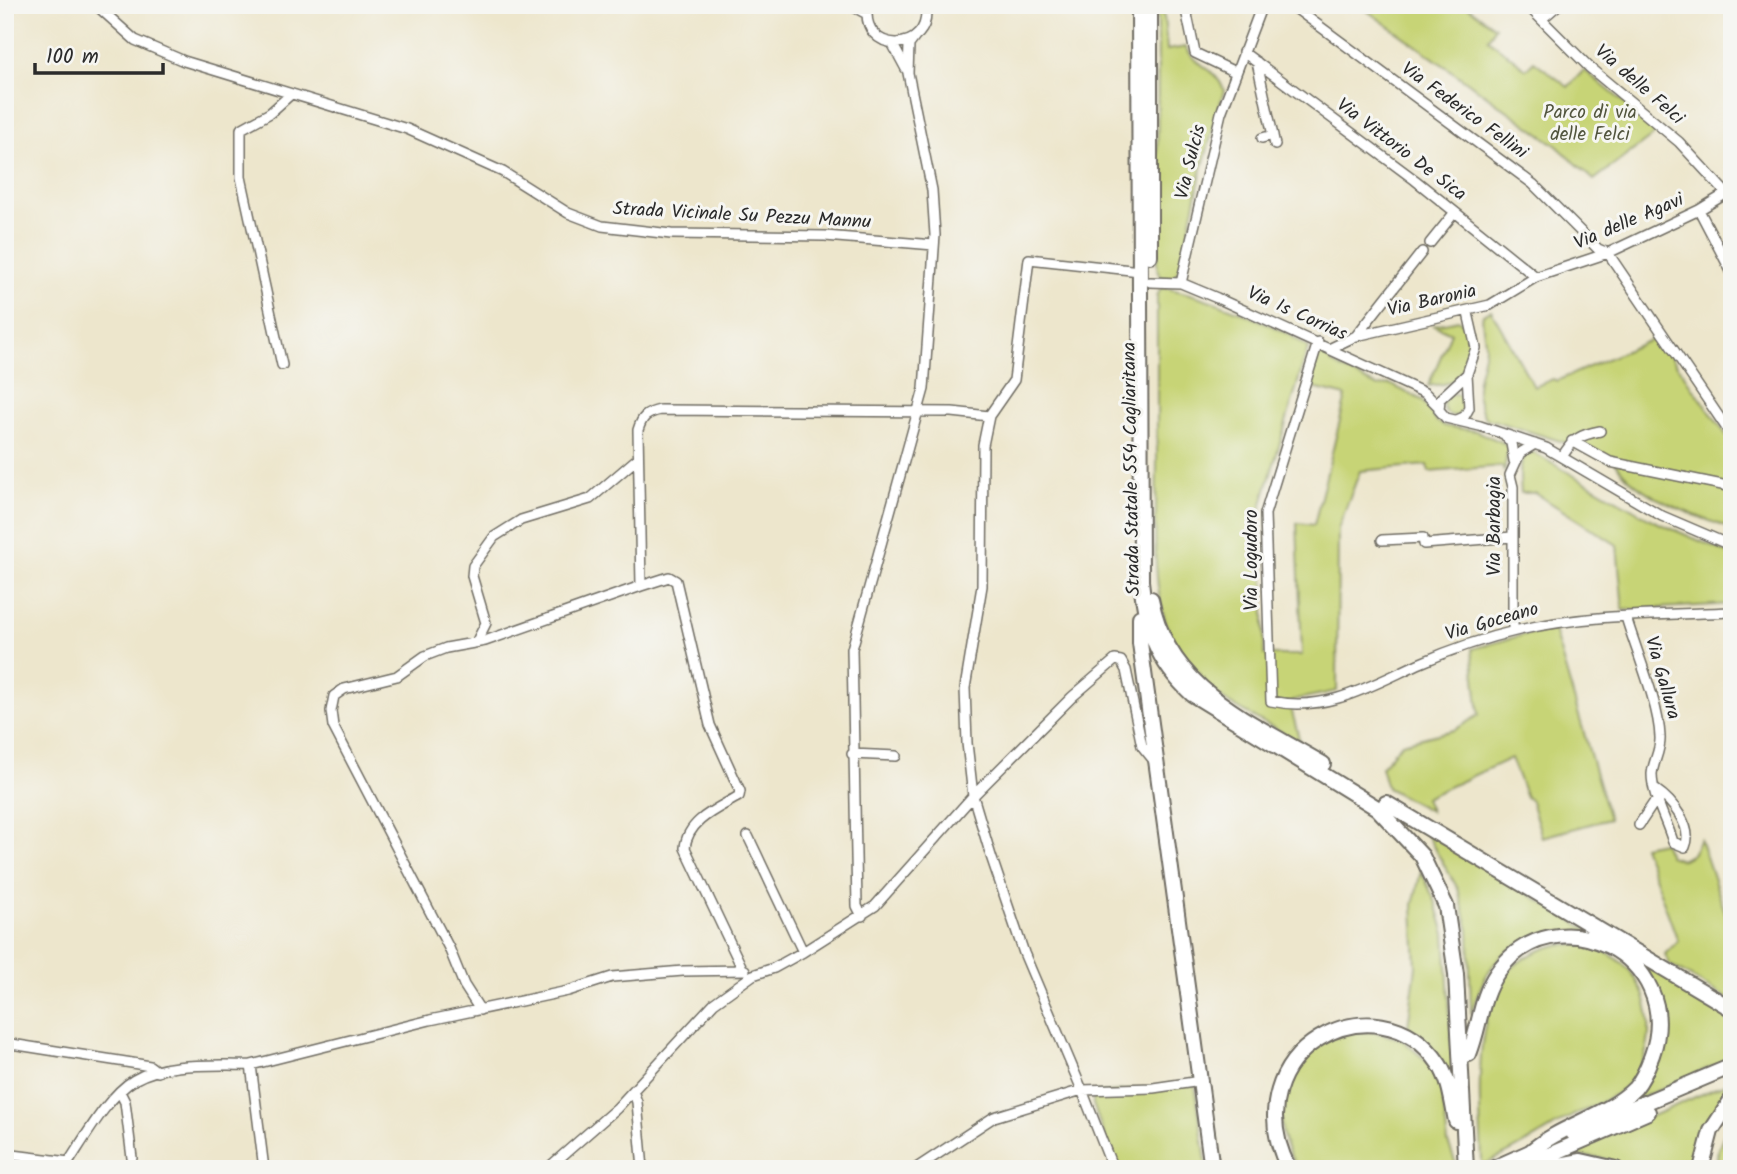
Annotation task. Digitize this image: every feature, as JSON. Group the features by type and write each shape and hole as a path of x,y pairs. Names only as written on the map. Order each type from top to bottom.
{"highway":[{"name":"Strada Statale 554 Cagliaritana","path":"1139,5 1150,575 1154,615 1161,635 1186,675 1212,697 1386,803 1426,847 1444,878 1455,905 1460,928 1475,1169"},
{"name":"Strada Statale 554 Cagliaritana","path":"1150,5 1140,581 1145,621 1158,651 1179,682 1204,704 1377,808 1403,832 1428,867 1446,906 1454,950 1464,1148"},
{"path":"1140,581 1140,643 1212,1169"},
{"path":"1386,803 1732,1009"},
{"path":"1469,1054 1491,983 1506,962 1538,941 1568,934 1600,942 1629,957 1649,980 1659,1010 1656,1042 1647,1070 1634,1088 1609,1106 1546,1138 1530,1152"},
{"path":"1289,1169 1279,1150 1274,1128 1276,1092 1290,1063 1313,1041 1338,1028 1370,1024 1393,1030 1428,1052 1438,1063 1449,1086 1458,1142 1464,1148 1466,1169"},
{"path":"1497,1167 1732,1066"},
{"path":"1517,1169 1732,1076"},
{"path":"1701,1169 1711,1131 1732,1099"},
{"path":"1539,1169 1581,1161 1616,1169"}],"street":[{"name":"Strada Vicinale Su Pezzu Mannu","path":"96,5 135,40 211,72 407,129 503,172 568,213 602,226 683,234 825,236 933,245"},
{"path":"850,5 868,10 874,33 892,43 904,43 915,37"},
{"path":"862,916 857,906 852,649 924,389 935,211 907,56 925,23 925,5"},
{"path":"1185,5 1195,53 1235,72"},
{"name":"Via Sulcis","path":"1181,284 1204,179 1235,72 1262,5"},
{"name":"Via Federico Fellini","path":"1291,5 1305,9 1534,184 1598,249 1608,253 1732,436"},
{"name":"Via delle Felci","path":"1527,5 1544,18 1590,68 1679,142 1729,191"},
{"path":"1544,18 1558,5"},
{"path":"892,43 908,73"},
{"name":"Via Vittorio De Sica","path":"1243,52 1455,212 1536,277"},
{"path":"1256,62 1275,145"},
{"path":"282,365 241,177 240,147 241,128 270,113 290,95"},
{"path":"1262,138 1273,135"},
{"name":"Via delle Agavi","path":"1536,277 1608,253 1699,211 1729,191"},
{"path":"1699,211 1732,274"},
{"path":"1430,243 1455,212"},
{"path":"1356,337 1422,252"},
{"name":"Via Is Corrias","path":"989,416 1014,380 1029,259 1181,284 1331,348 1425,393 1439,407"},
{"name":"Via Baronia","path":"1331,348 1356,337 1468,313 1499,301 1536,277"},
{"path":"1457,421 1464,417 1468,404 1467,374 1476,348 1468,313"},
{"name":"Via Logudoro","path":"1271,701 1265,514 1318,342"},
{"path":"1467,374 1449,391 1439,407 1446,418 1480,425 1535,444 1662,516 1732,546"},
{"path":"1449,391 1461,392 1480,425"},
{"name":"Via Is Corrias","path":"1425,393 1449,391"},
{"path":"641,586 638,430 647,413 660,410 964,412 989,416 983,446 981,495 985,532 982,586 965,688 973,796 1024,953 1113,1169"},
{"path":"1562,457 1572,441 1580,435 1600,430"},
{"path":"1504,434 1510,443 1514,463"},
{"path":"1572,441 1610,462 1732,487"},
{"path":"1514,463 1520,453 1535,444"},
{"path":"477,641 486,623 472,576 473,566 494,537 521,520 590,499 638,458"},
{"name":"Via Barbagia","path":"1513,631 1513,487 1510,475 1514,463"},
{"path":"1382,540 1423,538 1424,544 1512,537"},
{"path":"480,1010 333,726 331,710 334,695 344,689 397,676 425,656 669,577 676,581 710,725 740,791 739,796 702,818 689,834 685,848 742,968 753,975"},
{"name":"Via Goceano","path":"1271,701 1291,705 1344,698 1466,645 1513,631 1570,620 1732,612"},
{"name":"Via Gallura","path":"1626,617 1660,738 1652,773 1656,790 1673,842 1685,847 1686,836 1674,804 1656,790"},
{"path":"547,1169 633,1091 714,1003 753,975 774,968 803,952 875,906 973,796 1090,680 1115,660 1121,661 1126,670 1142,746 1158,766"},
{"path":"852,754 896,756"},
{"path":"1639,825 1653,804 1659,801"},
{"path":"748,836 803,952"},
{"path":"5,1154 66,1165 120,1092 134,1080 158,1072 251,1065 568,990 612,977 742,968"},
{"path":"5,1044 150,1066 158,1072"},
{"path":"251,1065 264,1169"},
{"path":"915,1169 994,1117 1082,1090 1153,1088 1201,1081"},
{"path":"633,1091 638,1102 643,1169"},
{"path":"120,1092 125,1102 132,1158"}],"green space":[{"path":"1158,5 1163,5 1167,50 1186,47 1195,59 1216,76 1224,90 1202,169 1181,267 1173,278 1161,277 1157,267"},
{"name":"Parco di via delle Felci","path":"1359,5 1465,5 1495,27 1488,39 1526,69 1534,61 1568,87 1584,70 1659,131 1594,180 1557,146"},
{"path":"1161,288 1238,311 1280,330 1308,348 1259,514 1264,566 1264,655 1302,655 1297,523 1314,525 1346,396 1309,387 1319,354 1326,354 1331,363 1378,387 1390,384 1422,400 1436,421 1445,426 1476,431 1504,443 1508,448 1504,472 1502,466 1429,472 1427,465 1360,471 1338,529 1337,691 1293,700 1292,712 1300,742 1238,709 1209,688 1186,664 1173,642 1164,618 1156,567 1155,540 1157,296"},
{"path":"1491,310 1534,387 1553,379 1557,381 1657,337 1732,443 1732,495 1728,505 1732,510 1732,529 1682,510 1648,493 1621,470 1613,457 1485,418 1477,389 1485,347 1482,318 1483,314"},
{"path":"1458,320 1469,333 1470,342 1462,370 1450,382 1428,386 1451,333 1434,325"},
{"path":"1454,394 1462,397 1465,405 1462,413 1454,416 1446,413 1443,405 1446,397"},
{"path":"1534,453 1654,521 1732,555 1732,604 1623,610 1617,545 1535,493 1521,493 1521,464 1525,455"},
{"path":"1554,630 1609,819 1542,837 1531,801 1526,797 1511,758 1425,798 1430,811 1387,788 1381,767 1402,743 1454,730 1479,715 1472,649 1523,635"},
{"path":"1425,832 1598,936 1532,940 1516,946 1502,955 1491,969 1480,988 1471,1014 1469,931 1458,889"},
{"path":"1700,839 1732,933 1732,1001 1669,964 1665,954 1678,941 1643,846 1663,842 1669,856 1681,860 1692,854"},
{"path":"1421,871 1436,903 1445,934 1454,1083 1427,1044 1408,1026 1416,967 1413,905"},
{"path":"1561,944 1597,949 1617,959 1630,971 1640,986 1646,1003 1649,1022 1644,1058 1636,1074 1624,1088 1606,1100 1482,1165 1481,1061 1489,1008 1499,985 1513,967 1536,952"},
{"path":"1638,959 1732,1013 1732,1058 1631,1102 1656,1060 1663,1030 1660,1001"},
{"path":"1371,1031 1401,1039 1430,1064 1441,1084 1448,1143 1458,1169 1299,1169 1288,1152 1282,1133 1281,1114 1284,1095 1301,1061 1315,1047 1337,1034"},
{"path":"1732,1081 1726,1098 1704,1129 1695,1169 1631,1169 1606,1159 1564,1154"},
{"path":"1195,1085 1207,1169 1116,1169 1093,1104 1093,1093"},
{"path":"1732,1116 1732,1169 1716,1169 1718,1149"}]}
